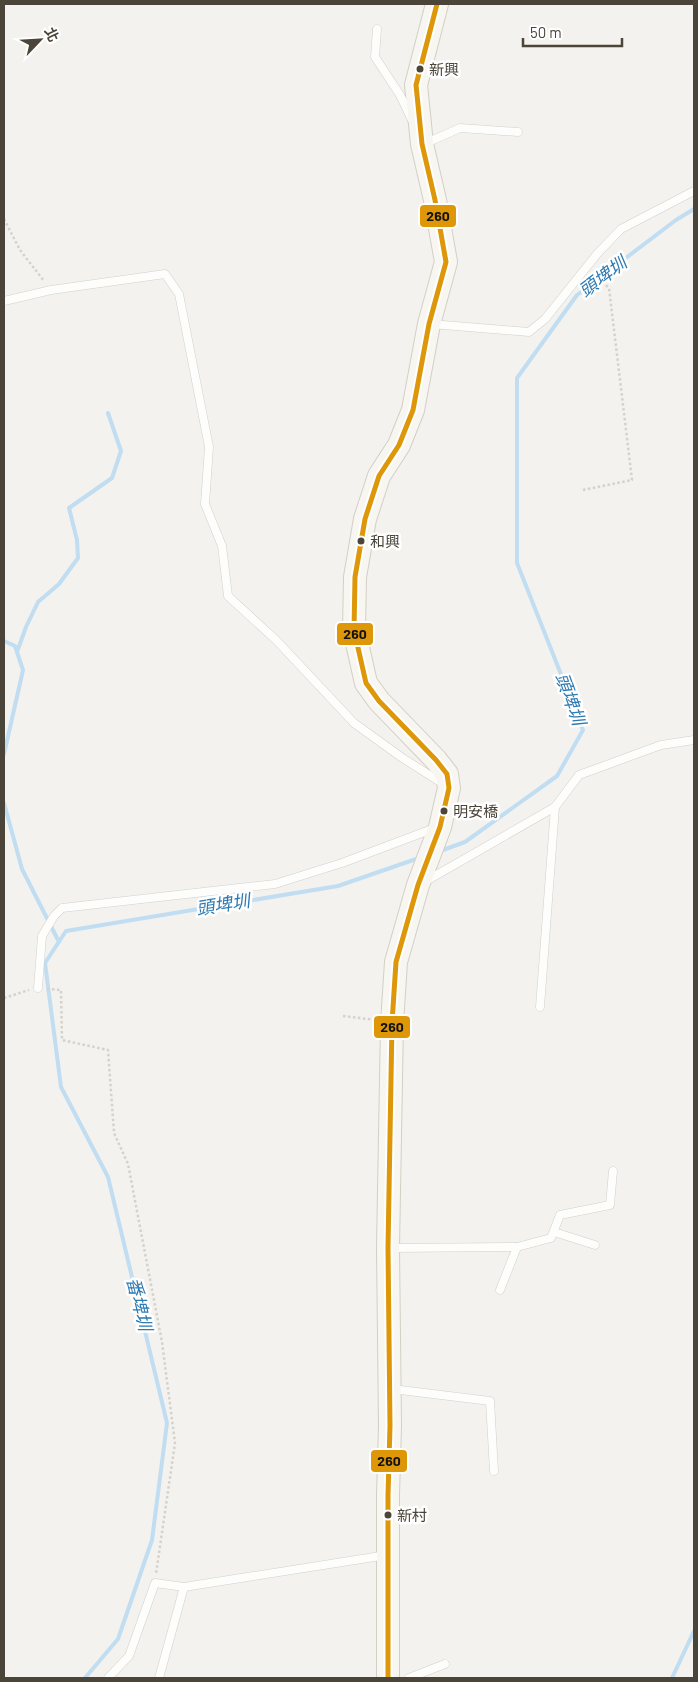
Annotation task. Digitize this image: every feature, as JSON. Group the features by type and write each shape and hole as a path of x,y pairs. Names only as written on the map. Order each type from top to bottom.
{"street":[{"path":"388,1678 390,1389 388,1248 392,1022 396,962 418,885 440,827 449,788 447,774 436,760 379,701 366,683 354,630 355,577 365,519 379,476 399,444 413,410 429,324 446,262 435,200 422,144 416,85 437,4"}],"lane":[{"path":"378,29 376,57 400,95 422,144 460,128 518,132"},
{"path":"429,324 529,332 546,319 586,268 621,229 694,191"},
{"path":"4,301 51,290 165,274 179,294 209,447 205,504 222,546 228,596 277,641 354,723 401,757 449,788"},
{"path":"418,885 555,808 579,776 661,745 694,740"},
{"path":"540,1007 555,808"},
{"path":"38,988 42,936 54,916 62,908 275,884 342,863 440,827"},
{"path":"388,1248 517,1247 551,1238 560,1215 610,1205 613,1172"},
{"path":"554,1232 595,1245"},
{"path":"500,1290 517,1247"},
{"path":"390,1389 490,1401 494,1471"},
{"path":"108,1678 129,1656 155,1583 184,1587 388,1554"},
{"path":"159,1678 184,1587"},
{"path":"409,1678 444,1664"}],"path":[{"path":"4,220 20,250 51,290"},
{"path":"583,490 632,480 609,288 586,268"},
{"path":"4,998 38,988 61,990 62,1040 108,1050 114,1133 128,1164 162,1342 174,1443 155,1583"},
{"path":"343,1016 392,1022"}],"waterway":[{"name":"頭埤圳","path":"440,851 465,842 557,776 583,730 517,563 517,378 577,295 676,220 694,209"},
{"path":"17,652 38,602 59,584 78,558 77,540 69,508 112,478 121,451 108,413"},
{"path":"4,641 15,646 23,670 4,754"},
{"path":"4,803 22,869 59,942"},
{"name":"番埤圳","path":"85,1678 118,1639 152,1540 167,1423 108,1177 61,1087 45,963 66,931 338,886 419,858"},
{"path":"672,1678 694,1631"}],"transit line":[{"name":"260","path":"388,1678 390,1426 388,1248 392,1023 396,962 418,885 440,827 449,788 447,774 436,760 379,701 366,683 354,630 355,577 365,519 379,476 399,445 413,410 429,324 446,262 435,200 422,144 416,85 437,4"}],"place":[{"name":"新興","path":"420,69"},
{"name":"和興","path":"361,541"},
{"name":"明安橋","path":"444,811"},
{"name":"新村","path":"388,1515"}]}
